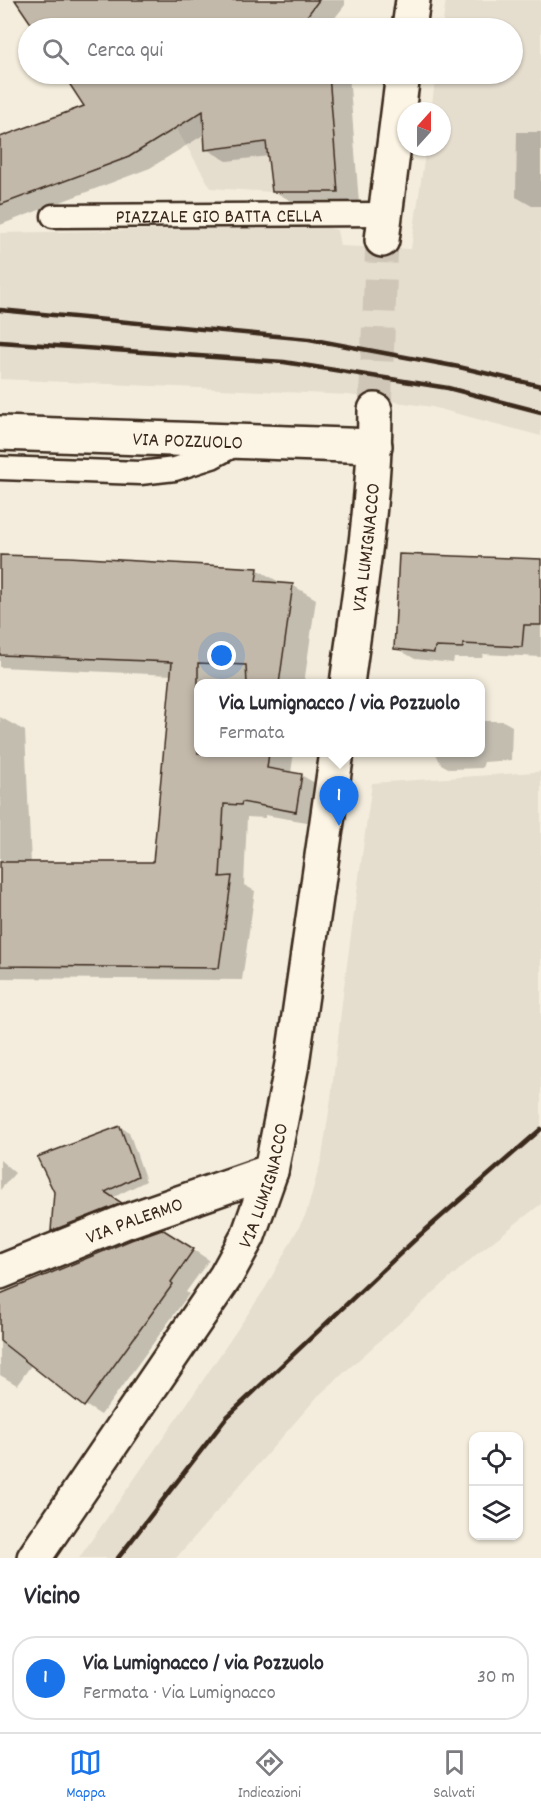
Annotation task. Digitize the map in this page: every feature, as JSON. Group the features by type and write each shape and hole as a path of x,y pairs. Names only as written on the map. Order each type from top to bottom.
{"main road":[{"path":"410,18 413,0"},
{"name":"PIAZZALE GIO BATTA CELLA","path":"384,227 402,84"},
{"name":"VIA LUMIGNACCO","path":"348,679 365,550 375,446 375,410"},
{"name":"VIA POZZUOLO","path":"0,433 375,446"},
{"name":"VIA LUMIGNACCO","path":"34,1558 226,1276 248,1236 271,1171 292,1064 336,757"},
{"name":"VIA PALERMO","path":"0,1272 124,1222 271,1171"}],"lane":[{"name":"PIAZZALE GIO BATTA CELLA","path":"52,216 384,227"},
{"path":"0,468 140,473 175,469 212,457 241,442"}],"shaded area":[{"path":"446,0 541,0 541,436 432,407 348,395 0,379 0,233 323,226 337,230 340,246 411,249 425,156 451,156 451,102 432,102 435,84 523,84 523,18 443,18"},
{"path":"161,84 330,84 338,192 272,192 211,188 176,128"},
{"path":"541,771 541,1204 478,1253 318,1396 176,1558 79,1558 266,1287 306,1214 322,1157 372,783"}],"building":[{"path":"15,0 319,0 306,18 27,18"},
{"path":"70,84 330,84 338,192 272,192 266,142 205,150 203,111 129,157 0,205 0,137 84,106"},
{"path":"399,554 541,559 541,625 524,625 522,647 463,644 463,648 435,647 434,653 394,649"},
{"path":"0,555 258,568 256,581 293,584 280,679 247,679 246,665 198,663 198,679 194,679 194,757 268,757 267,768 302,774 296,812 242,802 241,805 224,804 220,877 232,876 219,968 0,966 0,862 153,862 172,662 0,655"},
{"path":"120,1126 138,1176 105,1192 122,1203 51,1231 54,1192 37,1157"},
{"path":"162,1229 194,1249 171,1282 173,1284 84,1407 0,1341 0,1294"}],"tunnel":[{"path":"375,410 382,240"}],"railway":[{"path":"0,310 309,339 459,367 541,386"},
{"path":"0,342 284,362 448,388 541,412"},
{"path":"118,1558 227,1417 420,1235 541,1129"}],"place":[{"name":"Via Lumignacco / via Pozzuolo","path":"339,826"}]}
